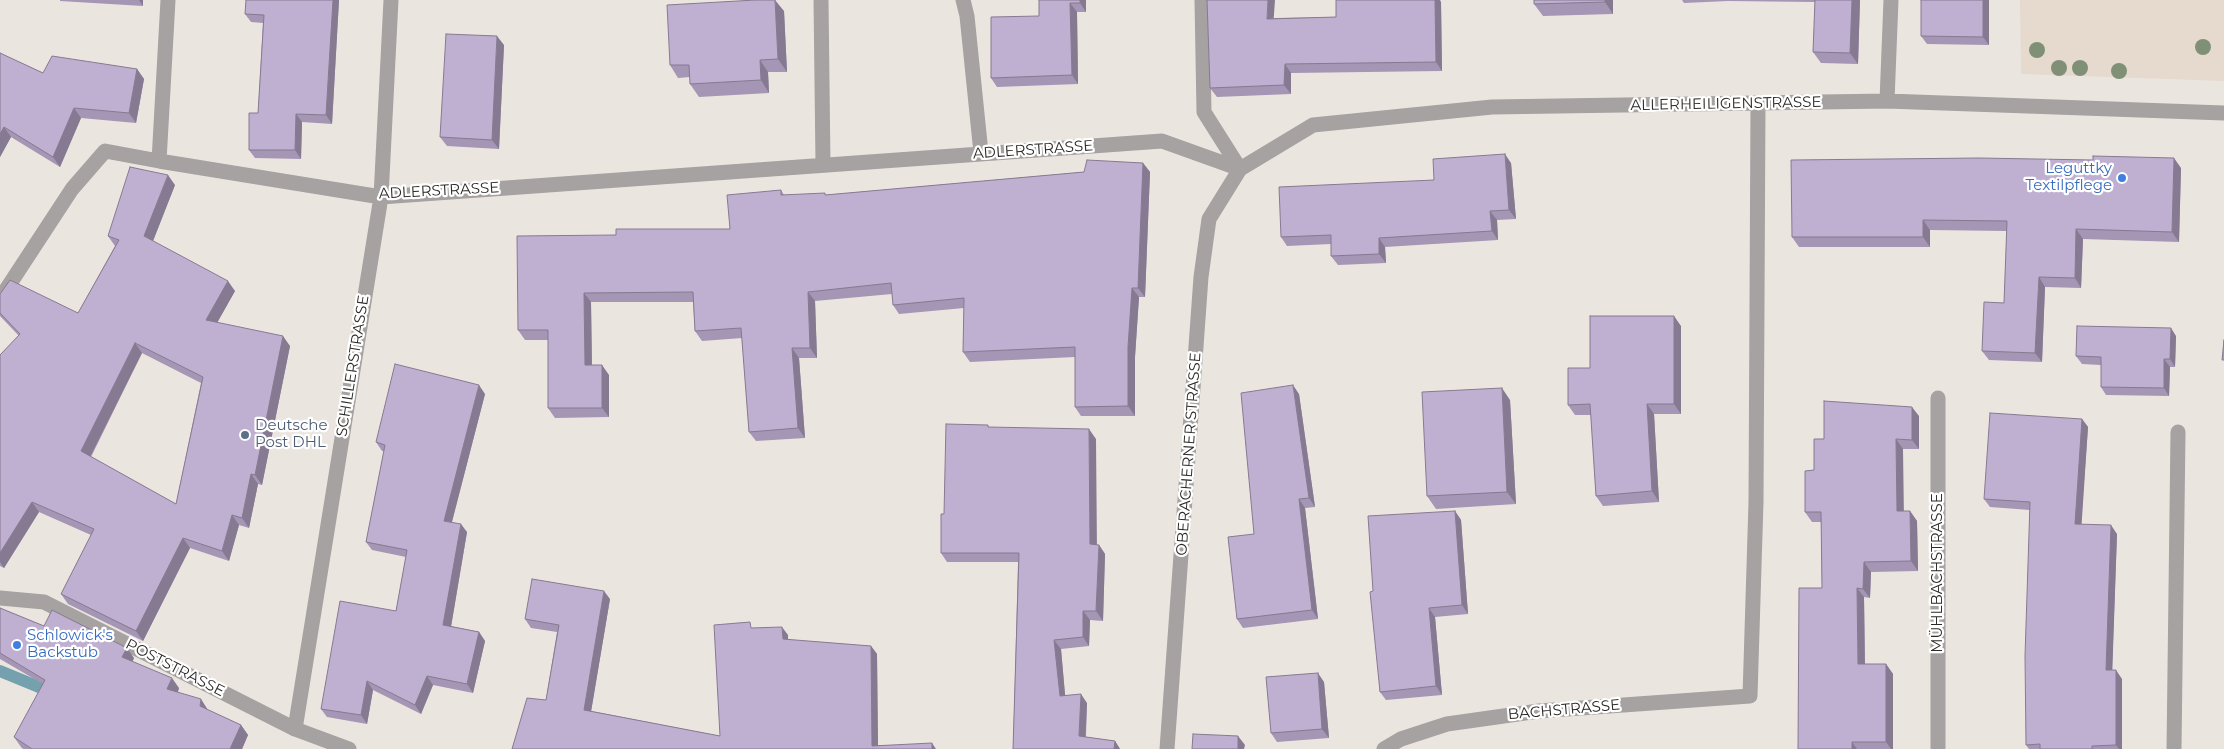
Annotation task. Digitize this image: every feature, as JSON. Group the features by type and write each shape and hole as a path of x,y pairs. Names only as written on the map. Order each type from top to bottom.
{"street":[{"path":"159,161 168,0"},
{"name":"SCHILLERSTRASSE","path":"295,729 381,197 391,0"},
{"path":"821,0 823,164"},
{"path":"963,0 967,16 981,153"},
{"path":"1202,0 1204,112 1240,168"},
{"path":"1887,101 1890,0"},
{"name":"ALLERHEILIGENSTRASSE","path":"1240,168 1313,125 1492,107 1887,101 2224,113"},
{"name":"BACHSTRASSE","path":"1384,749 1401,739 1447,724 1539,710 1750,696 1756,502 1758,104"},
{"name":"ADLERSTRASSE","path":"0,299 72,189 105,150 159,161 381,197 1162,141 1240,168"},
{"name":"OBERACHERNER STRASSE","path":"1167,749 1202,277 1209,219 1240,168"},
{"name":"MÜHLBACHSTRASSE","path":"1938,398 1938,749"},
{"path":"2174,749 2178,432"},
{"name":"POSTSTRASSE","path":"0,598 44,602 295,729 349,749"}],"shaded area":[{"path":"2020,0 2224,0 2224,81 2021,74"}],"building":[{"path":"246,0 333,0 326,115 296,114 295,150 249,150 249,113 258,113 264,15 245,14"},
{"path":"775,0 778,59 760,60 761,80 690,84 689,65 670,65 667,5"},
{"path":"1039,0 1080,0 1080,3 1070,3 1072,75 991,78 991,17 1039,16"},
{"path":"1207,0 1268,0 1267,19 1336,17 1336,0 1435,0 1436,62 1285,64 1284,85 1210,88"},
{"path":"1534,0 1605,0 1605,2 1534,4"},
{"path":"1815,0 1852,0 1850,53 1813,52"},
{"path":"1921,0 1983,0 1983,37 1921,36"},
{"path":"446,34 497,36 492,140 440,137"},
{"path":"0,53 43,73 52,56 137,69 129,113 74,108 53,157 4,127 0,134"},
{"path":"1505,154 1509,210 1490,211 1492,231 1379,238 1379,254 1331,256 1331,235 1281,237 1279,187 1434,180 1433,159"},
{"path":"2093,156 2174,158 2172,232 2076,229 2075,278 2039,277 2035,353 1982,351 1984,302 2004,303 2007,221 1923,220 1923,237 1792,237 1791,160 1979,158 2093,160"},
{"path":"1087,160 1143,163 1138,288 1132,288 1128,347 1128,406 1075,407 1075,347 963,352 964,298 893,305 891,283 808,292 810,348 792,348 798,428 749,432 741,328 695,331 693,292 584,293 585,365 602,365 602,408 548,408 548,330 518,330 517,236 616,235 616,229 730,229 727,195 781,190 781,195 825,193 825,195 1084,172"},
{"path":"130,167 168,175 144,236 228,281 206,320 283,336 255,475 251,474 242,518 232,515 222,551 183,538 136,631 61,594 94,529 32,502 0,553 0,355 20,334 0,313 0,294 10,280 78,313 119,240 108,236","holes":["135,343 203,377 176,504 81,451"]},
{"path":"1590,316 1674,316 1674,404 1647,404 1652,491 1596,496 1590,404 1568,405 1568,368 1590,368"},
{"path":"2077,326 2171,328 2170,359 2164,359 2164,388 2101,387 2101,357 2076,356"},
{"path":"2224,340 2224,360 2222,360"},
{"path":"395,364 479,385 444,521 461,524 443,625 479,632 467,684 427,676 415,705 367,681 361,715 321,709 340,601 396,611 407,550 366,542 385,445 376,442"},
{"path":"1293,385 1309,498 1299,499 1312,610 1237,619 1228,537 1254,534 1241,393"},
{"path":"1502,388 1507,492 1427,496 1422,392"},
{"path":"1824,401 1912,407 1912,440 1896,439 1897,511 1910,511 1911,561 1864,562 1863,589 1857,588 1858,664 1886,664 1886,742 1852,742 1852,749 1798,749 1799,588 1822,588 1821,512 1805,512 1805,471 1814,470 1814,439 1824,439"},
{"path":"1990,413 2082,419 2075,524 2111,525 2106,670 2116,670 2116,745 2092,746 2092,749 2040,749 2040,744 2026,745 2025,656 2030,502 1984,499"},
{"path":"946,424 988,425 988,427 1089,429 1090,544 1099,545 1096,611 1083,611 1083,637 1054,640 1060,696 1081,694 1079,736 1115,741 1114,749 1013,749 1019,553 941,553 941,514 944,514"},
{"path":"1455,511 1462,605 1429,608 1436,686 1380,692 1370,592 1373,591 1368,516"},
{"path":"532,579 604,591 584,710 720,736 714,625 750,622 751,628 782,627 783,639 871,646 872,746 932,743 932,749 512,749 527,698 546,700 559,625 525,619"},
{"path":"0,608 44,626 52,610 127,648 122,657 172,678 167,689 201,699 200,706 241,725 230,749 32,749 14,737 45,680 0,653"},
{"path":"1318,673 1322,729 1271,733 1266,677"},
{"path":"1193,734 1238,736 1238,749 1192,749"}],"waterway":[{"path":"0,671 56,694"}],"place":[{"name":"Leguttky Textilpflege","path":"2122,178"},
{"name":"Deutsche Post DHL","path":"245,435"},
{"name":"Schlowick's Backstub","path":"17,645"}]}
